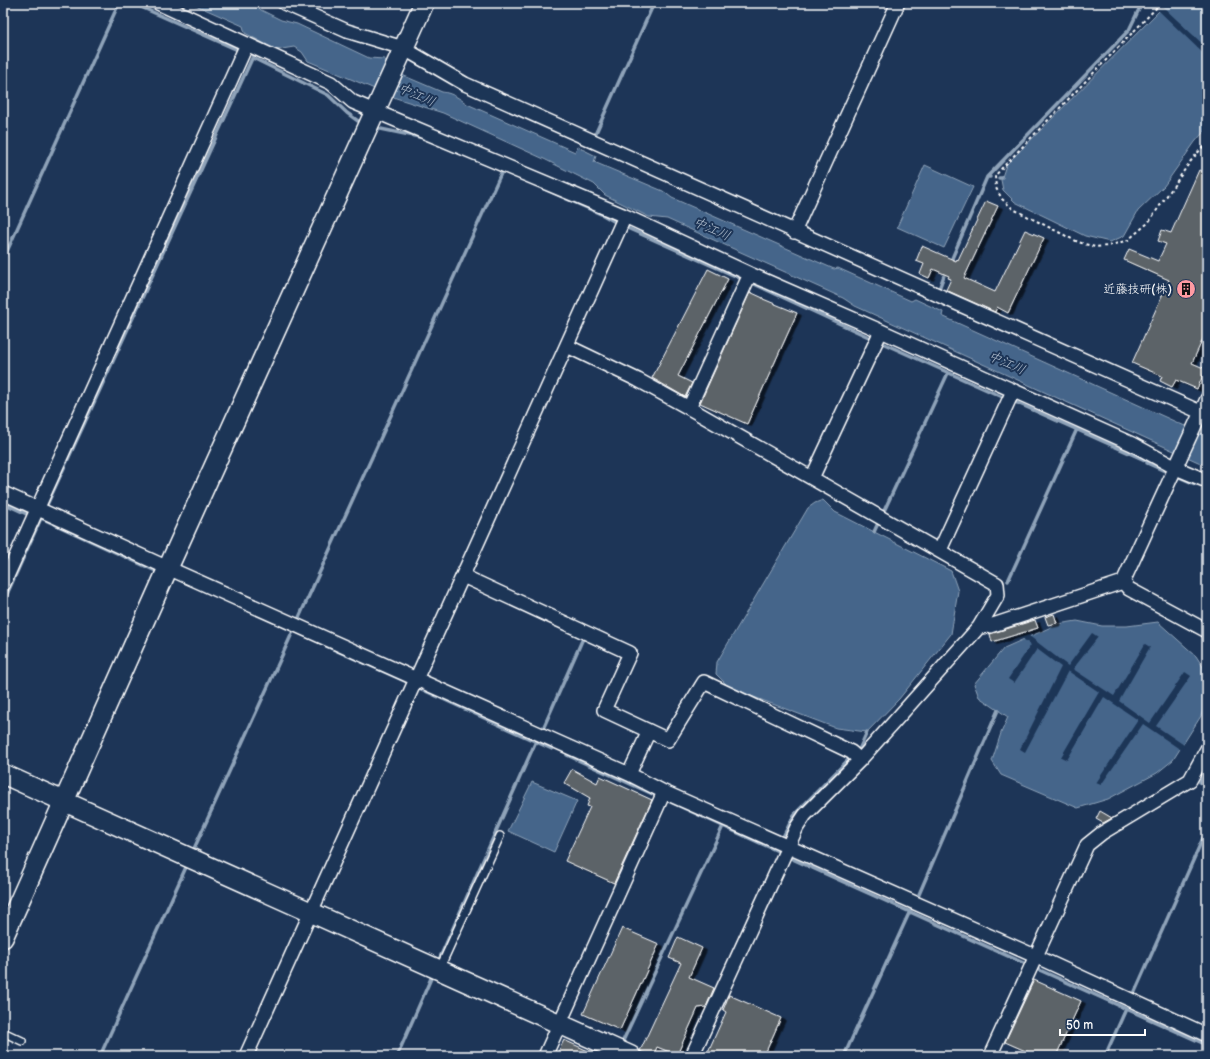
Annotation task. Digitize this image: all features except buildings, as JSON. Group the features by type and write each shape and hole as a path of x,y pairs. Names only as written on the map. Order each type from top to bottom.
{"street":[{"path":"158,3 331,83 353,102 625,216 750,274 1132,444 1207,481"},
{"path":"284,3 401,53 465,84 1202,416"},
{"path":"3,938 168,568 424,3"},
{"path":"794,232 898,3"},
{"path":"3,585 247,44"},
{"path":"246,1056 625,216"},
{"path":"689,408 750,274"},
{"path":"812,478 881,331"},
{"path":"567,346 638,380 689,408 940,550 997,584 998,595 979,627 860,760 805,815 797,827 692,1056"},
{"path":"940,550 1013,391"},
{"path":"979,627 990,626 1123,582 1202,416 1207,399"},
{"path":"3,493 629,774 664,792 1034,956 1207,1035"},
{"path":"463,576 630,653 604,710 668,740 704,682 851,752 860,760"},
{"path":"1123,582 1128,588 1207,631"},
{"path":"629,774 649,731"},
{"path":"990,1056 1034,956 1087,845 1102,833 1190,780 1207,749"},
{"path":"3,774 631,1056"},
{"path":"545,1056 664,792"}],"lane":[{"path":"439,970 500,836"},
{"path":"3,1032 22,1041"}],"path":[{"path":"1161,3 1002,168 995,176 996,188 1002,199 1013,209 1078,242 1095,247 1108,246 1128,240 1148,223 1190,162 1207,142"}],"water":[{"name":"中江川","path":"191,3 247,3 281,20 297,24 369,58 384,59 402,75 452,95 467,104 575,152 578,147 596,156 594,162 663,191 672,198 834,269 838,268 911,301 915,299 943,312 942,316 1207,436 1207,466 855,306 843,298 667,219 649,217 605,195 594,184 544,159 443,113 396,98 308,61 302,52 294,47 276,50 245,33 243,26"},
{"path":"1167,3 1207,3 1207,128 1195,142 1164,186 1138,211 1124,236 1110,242 1085,236 1015,202 1003,190 1001,180 1006,165"},
{"path":"925,165 973,187 944,248 897,227"},
{"path":"823,500 835,512 951,571 958,591 951,634 899,699 867,732 836,728 730,688 716,674 717,662 808,508"},
{"path":"1077,621 1102,626 1127,626 1158,622 1196,656 1207,673 1207,699 1201,716 1173,760 1157,773 1108,799 1078,808 1001,775 992,761 1008,717 979,697 974,684 1004,648 1058,624"},
{"path":"532,782 577,801 554,852 508,831"}],"pier":[{"path":"1162,6 1207,48 1207,57 1158,10"},
{"path":"1092,633 1098,637 1073,669 1114,696 1145,644 1150,647 1119,701 1150,723 1185,672 1191,676 1156,726 1184,745 1181,750 1143,724 1101,785 1096,783 1138,720 1104,697 1067,760 1061,757 1099,692 1068,671 1025,752 1020,749 1061,667 1037,649 1014,683 1008,679 1031,645 1022,638 1028,635 1068,666"}],"waterway":[{"path":"3,260 119,3"},
{"path":"132,3 240,51"},
{"path":"594,137 654,3"},
{"path":"987,177 1129,30 1142,3"},
{"path":"46,507 255,52"},
{"path":"253,58 328,95 358,121"},
{"path":"376,128 424,138"},
{"path":"297,622 502,171"},
{"path":"950,263 987,177 990,177"},
{"path":"542,188 603,215 617,223"},
{"path":"625,227 742,279"},
{"path":"939,289 946,270"},
{"path":"750,282 873,339"},
{"path":"880,342 1007,399"},
{"path":"884,511 948,373"},
{"path":"1013,401 1147,461 1147,463 1167,472"},
{"path":"1008,581 1077,429"},
{"path":"1179,477 1195,484 1200,484"},
{"path":"3,503 31,516"},
{"path":"3,603 42,516"},
{"path":"41,518 160,573"},
{"path":"874,532 879,521"},
{"path":"193,851 294,629"},
{"path":"542,731 584,636"},
{"path":"326,646 409,683"},
{"path":"419,688 552,749"},
{"path":"917,899 998,710"},
{"path":"859,750 867,732"},
{"path":"438,962 536,741"},
{"path":"567,755 657,796"},
{"path":"784,835 794,815 850,758"},
{"path":"1207,767 1200,782 1207,786"},
{"path":"666,800 780,852"},
{"path":"622,1043 723,826"},
{"path":"1133,996 1207,829"},
{"path":"788,857 1028,965"},
{"path":"100,1056 187,865"},
{"path":"844,1056 910,911"},
{"path":"1035,968 1207,1045"},
{"path":"397,1056 432,976"},
{"path":"1105,1056 1126,1009"}],"place":[{"name":"近藤技研(株)","path":"1186,289"}]}
